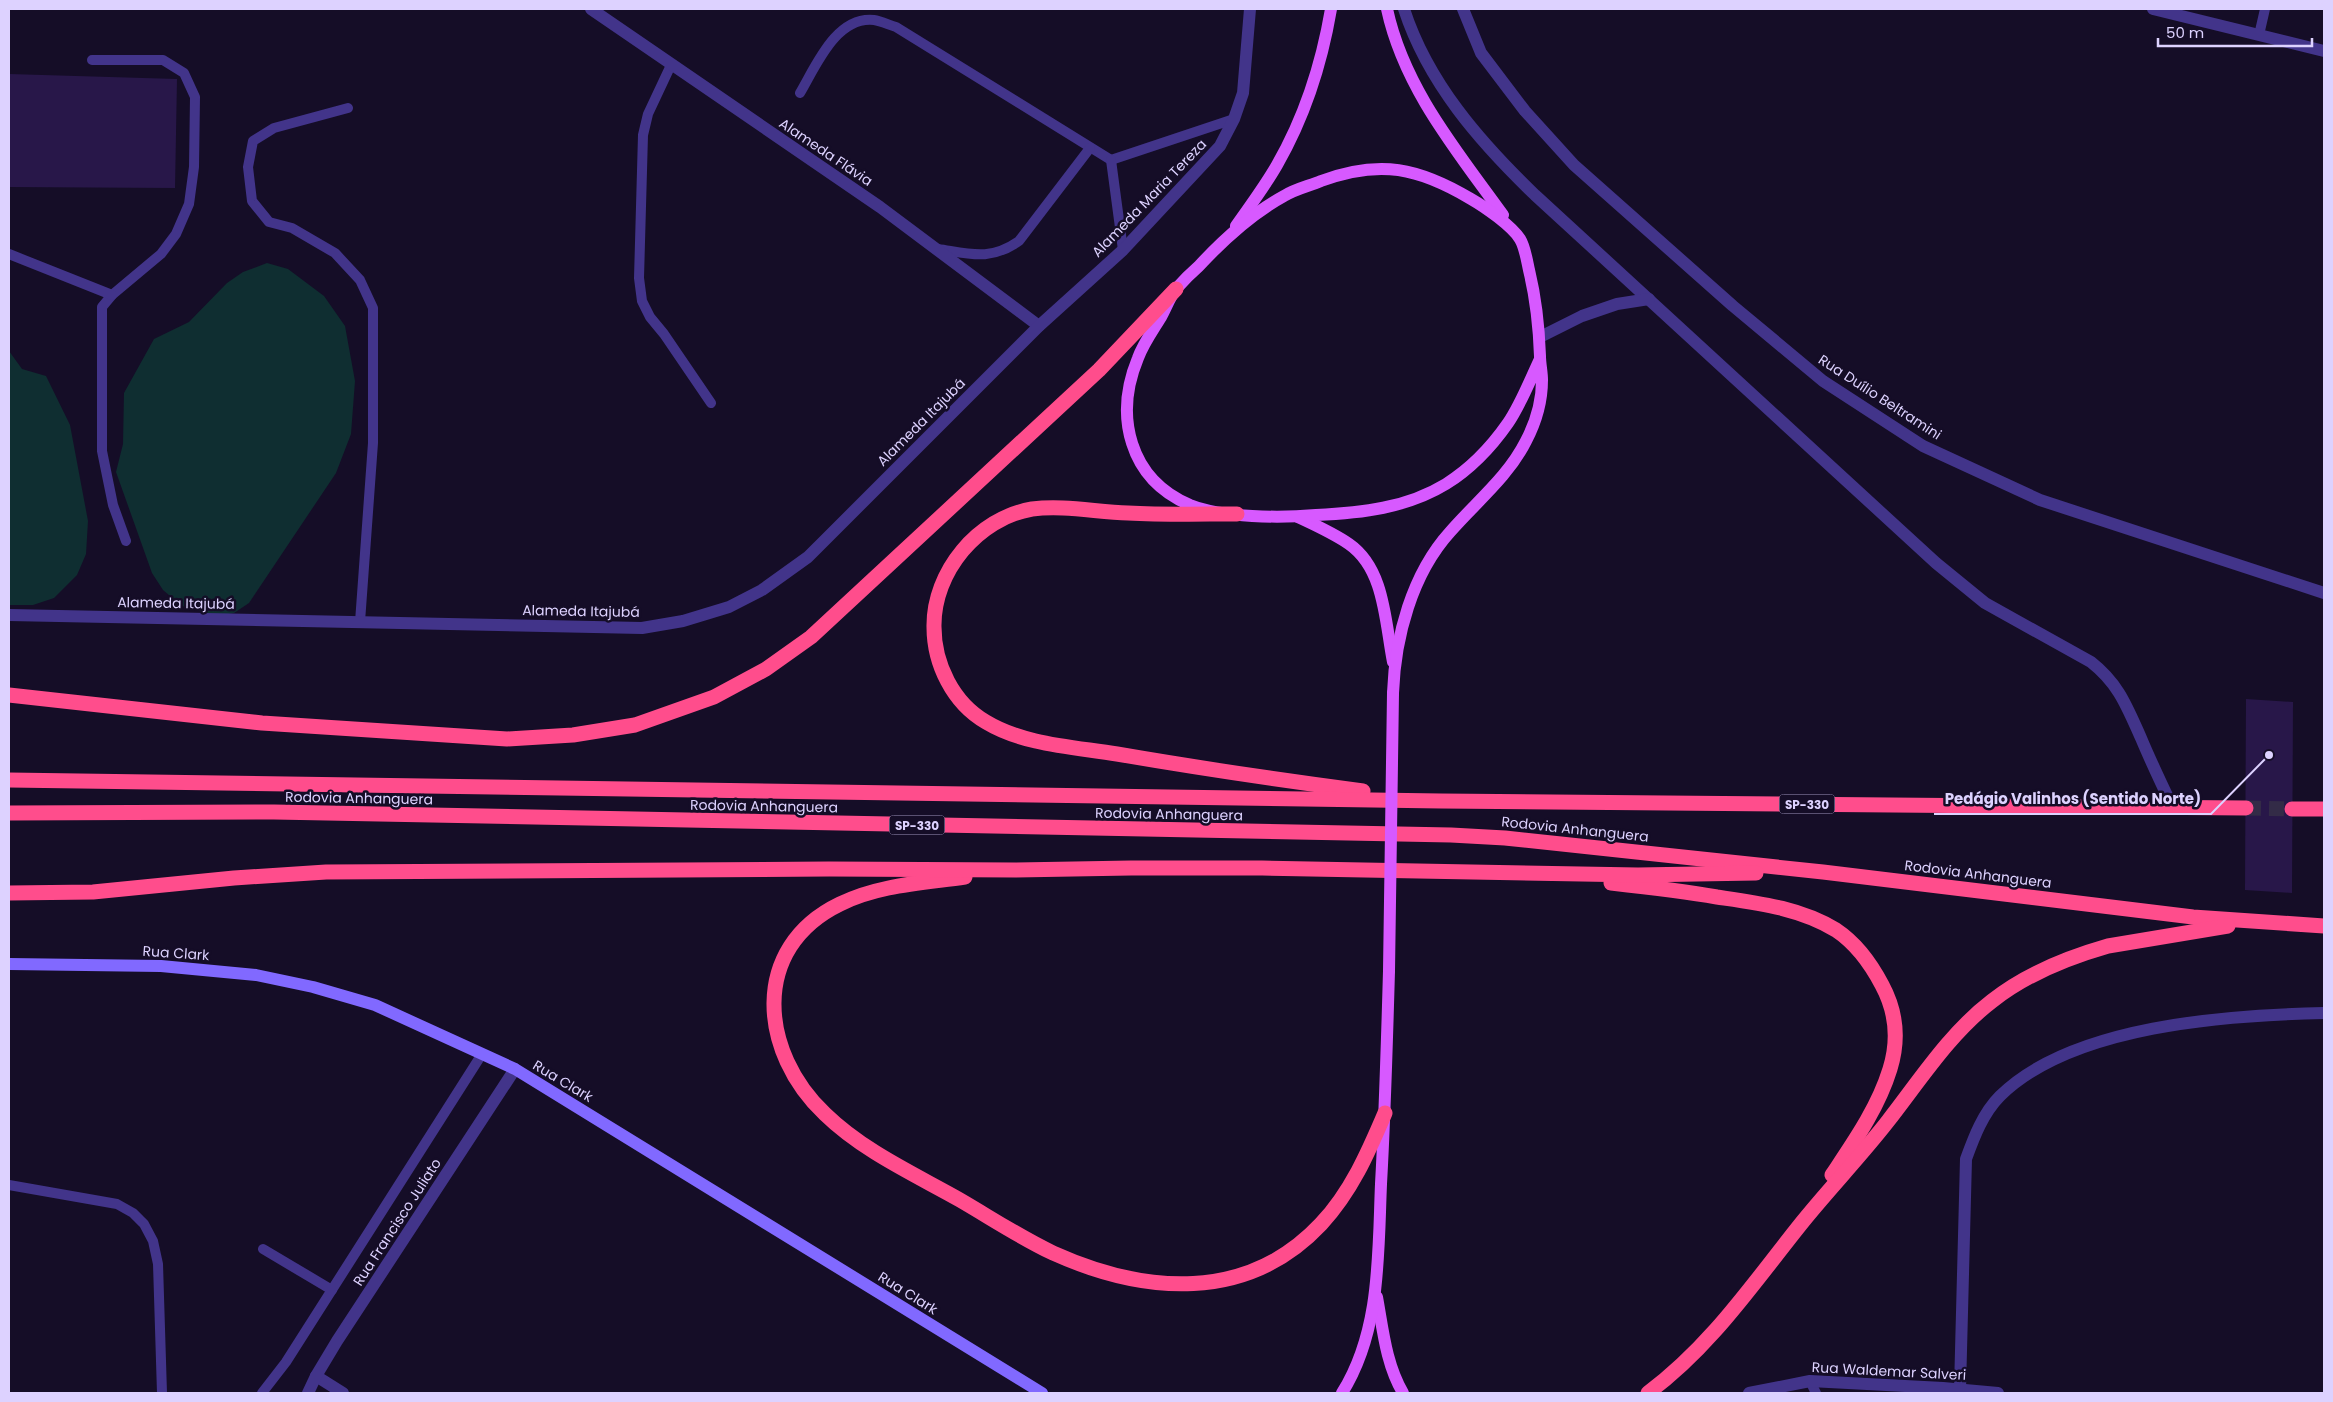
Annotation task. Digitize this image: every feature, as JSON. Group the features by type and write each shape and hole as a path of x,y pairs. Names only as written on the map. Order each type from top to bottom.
{"highway":[{"path":"9,695 262,723 507,739 573,735 636,725 714,697 766,669 811,636 1099,370 1176,289"},
{"path":"1237,514 1125,513 1046,508 1022,511 999,520 980,533 964,549 950,568 939,592 934,614 935,640 941,668 954,692 966,706 985,722 1006,732 1037,740 1247,776 1441,800"},
{"name":"Rodovia Anhanguera","path":"9,780 1441,800 2246,808"},
{"path":"2292,809 2324,809"},
{"name":"Rodovia Anhanguera","path":"9,813 274,812 1451,835 1505,838 1823,872 2193,917 2324,926"},
{"path":"9,893 93,892 234,878 326,872 1262,868 1638,875 1823,872"},
{"path":"1016,870 897,887 870,892 853,898 836,905 806,927 783,959 774,991 773,1014 780,1049 790,1072 822,1112 839,1127 877,1154 1053,1252 1130,1279 1179,1285 1220,1281 1243,1274 1282,1256 1299,1244 1321,1224 1349,1188 1368,1152 1385,1113"},
{"path":"1528,873 1664,889 1796,912 1838,931 1854,944 1867,960 1892,1006 1896,1028 1895,1050 1890,1068 1871,1113 1800,1225"},
{"path":"1648,1393 1698,1350 1745,1296 1800,1225 1873,1140 1958,1032 1993,1000 2037,972 2098,949 2252,922"}],"main road":[{"path":"1232,232 1278,164 1308,98 1324,50 1331,9"},
{"path":"1342,1393 1353,1375 1362,1353 1376,1289 1385,1113 1394,667 1411,599 1428,563 1451,530 1495,484 1517,457 1527,439 1539,408 1542,379 1537,302 1520,239 1427,110 1390,24 1387,9"},
{"path":"1520,239 1488,209 1448,185 1418,172 1388,167 1331,177 1286,194 1232,232 1176,289 1138,358 1129,393 1126,415 1128,434 1135,452 1150,477 1171,494 1193,506 1237,514 1297,517 1357,513 1408,502 1446,484 1479,457 1509,422 1540,359"},
{"path":"1297,517 1349,544 1368,562 1379,586 1394,667"},
{"path":"1376,1289 1387,1351 1396,1382 1403,1393"}],"street":[{"name":"Alameda Flávia","path":"591,9 938,249 1039,326"},
{"name":"Alameda Maria Tereza","path":"1039,326 1123,250 1220,146 1234,119 1243,93 1250,9"},
{"path":"1404,9 1420,49 1438,80 1466,122 1495,156 1936,564 1985,603 2091,662 2115,685 2128,708 2173,808"},
{"name":"Rua Duílio Beltramini","path":"1463,9 1481,53 1525,111 1574,165 1733,306 1823,381 1923,446 2040,500 2324,593"},
{"path":"2153,9 2324,51"},
{"path":"1540,336 1582,316 1617,304 1649,299"},
{"name":"Alameda Itajubá","path":"9,615 642,628 683,622 729,607 762,590 808,557 1039,326"},
{"name":"Rua Clark","path":"9,964 161,966 256,975 314,987 375,1005 515,1069 1042,1393"},
{"path":"1960,1389 1966,1159 1978,1126 1998,1098 2020,1077 2047,1063 2083,1048 2149,1028 2276,1014 2324,1013"},
{"name":"Rua Francisco Juliato","path":"308,1393 316,1376 515,1069"},
{"path":"316,1376 343,1393"},
{"name":"Rua Waldemar Salveri","path":"1749,1393 1810,1381 1960,1389 1998,1393"}],"lane":[{"path":"2259,35 2265,9"},
{"path":"800,93 833,39 852,24 873,20 896,27 1111,160 1234,119"},
{"path":"92,60 162,60 184,73 194,97 194,167 189,204 176,234 160,254 112,295 102,307 102,451 113,505 126,541"},
{"path":"672,65 648,114 643,135 639,278 642,300 650,317 664,334 711,403"},
{"path":"348,108 274,128 253,140 248,167 252,201 269,222 292,228 335,253 360,280 373,308 373,443 360,622"},
{"path":"938,249 980,256 992,255 1008,249 1019,241 1090,148"},
{"path":"1111,160 1123,250"},
{"path":"9,254 112,295"},
{"path":"262,1393 286,1362 482,1054"},
{"path":"9,1185 116,1204 133,1213 144,1224 153,1240 158,1264 162,1393"},
{"path":"264,1249 332,1290"},
{"path":"1810,1381 1816,1393"}],"green space":[{"path":"267,263 288,269 324,296 345,326 355,381 351,434 336,473 249,603 234,613 218,616 182,606 163,590 152,573 116,472 123,444 124,393 154,339 189,322 227,283 243,272"},
{"path":"9,351 22,369 46,376 70,425 88,521 86,554 77,575 54,598 33,605 9,605"}],"building":[{"path":"9,74 177,79 175,188 9,187"},
{"path":"2246,699 2293,702 2292,893 2245,890"}],"tunnel":[{"path":"2246,808 2292,809"}],"place":[{"name":"Pedágio Valinhos (Sentido Norte)","path":"2269,755"}]}
